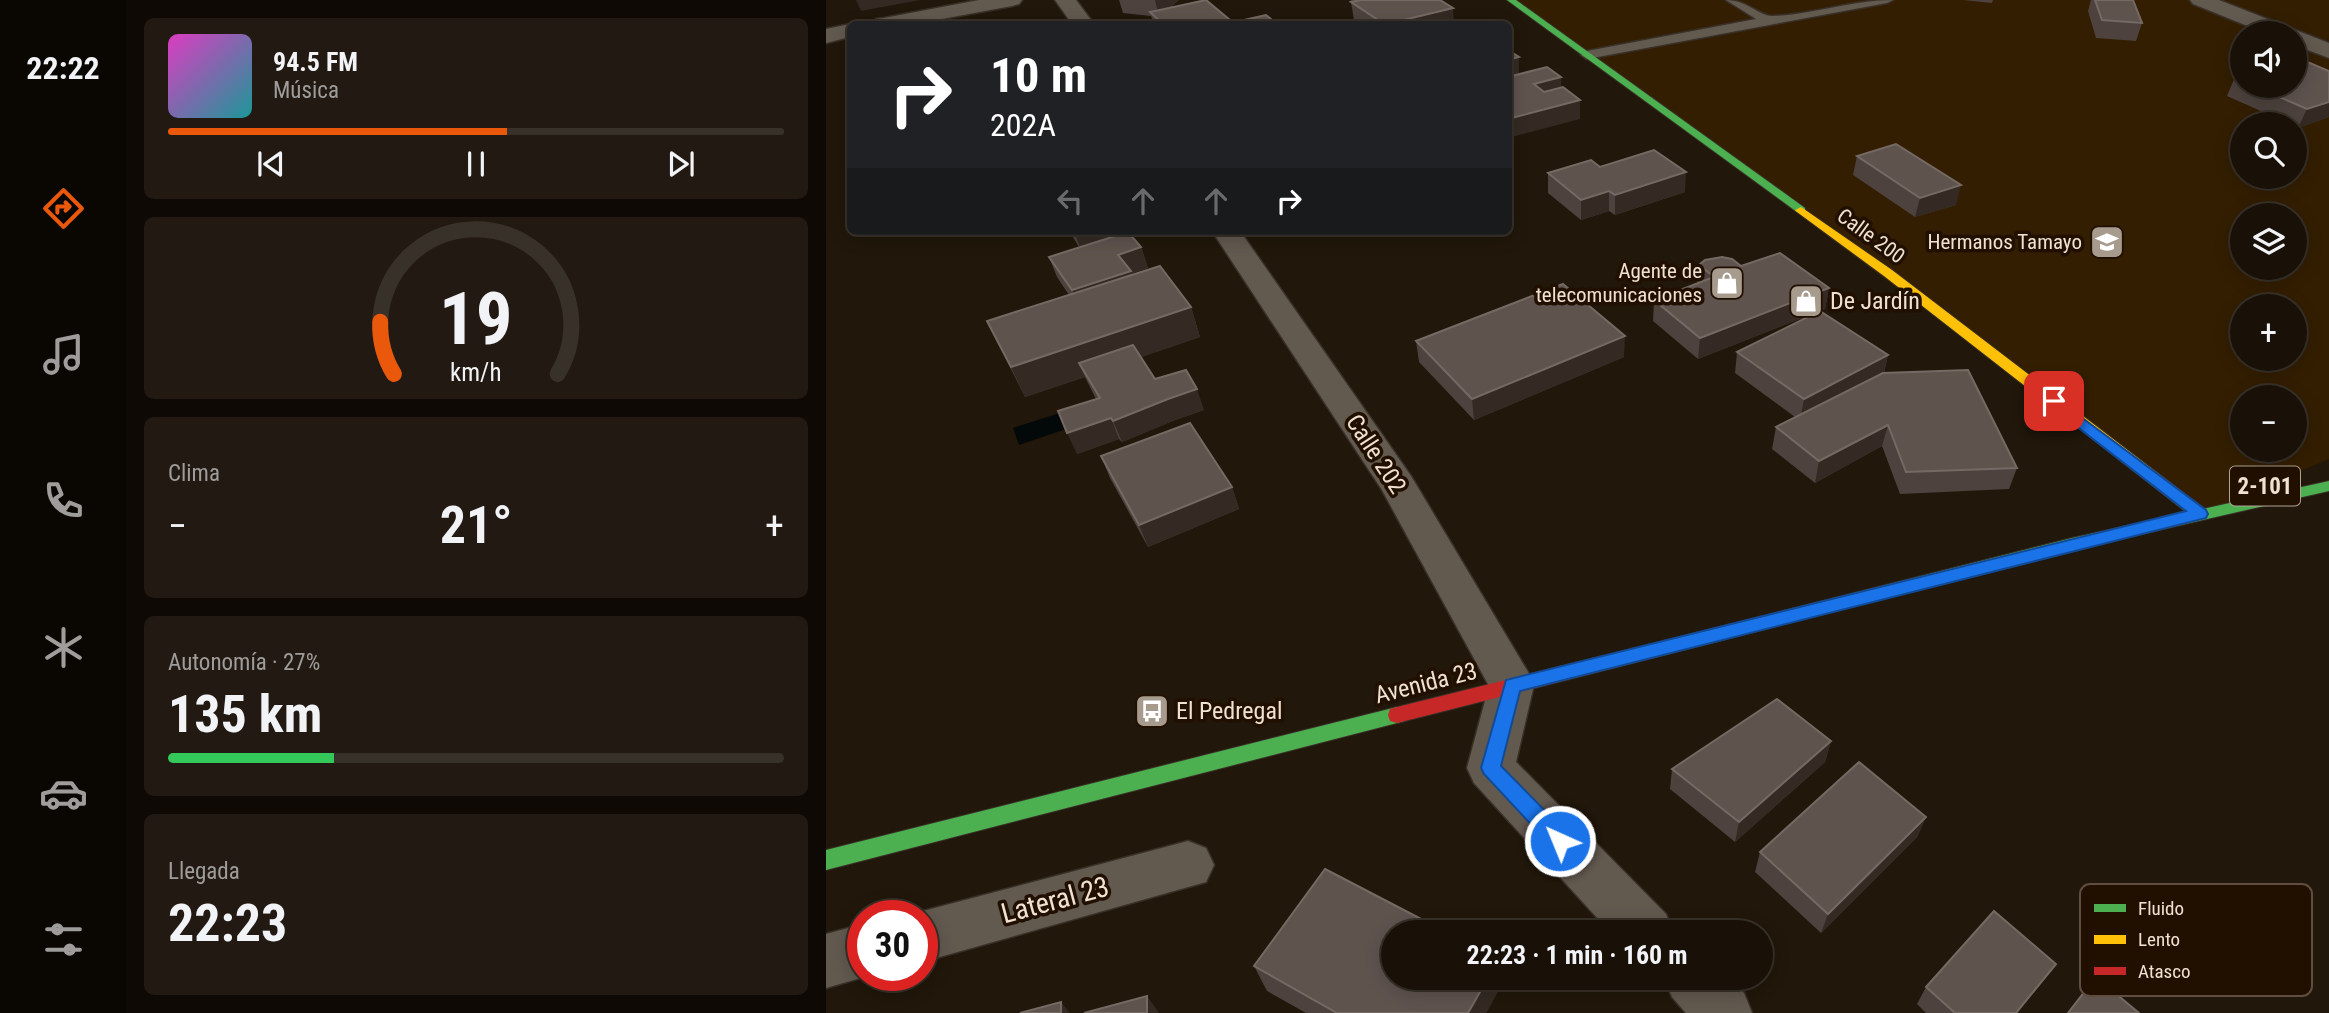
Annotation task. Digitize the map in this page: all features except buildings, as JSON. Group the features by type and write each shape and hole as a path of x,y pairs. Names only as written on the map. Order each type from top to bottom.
{"street":[{"path":"900,21 1012,0"},
{"path":"1065,0 1081,21"},
{"name":"Calle 200","path":"1511,0 1888,273 2200,514"},
{"path":"2200,0 2253,21"},
{"path":"826,36 847,32"},
{"path":"2307,42 2329,51"},
{"name":"Calle 202","path":"1230,235 1398,485 1512,685"},
{"name":"Avenida 23","path":"2200,514 2277,481"},
{"name":"Avenida 23","path":"826,860 1512,685 2200,514 2329,486"},
{"path":"1512,685 1491,768 1635,920"},
{"name":"Lateral 23","path":"938,932 1188,865"},
{"path":"826,961 847,955"},
{"path":"1702,990 1724,1013"}],"lane":[{"path":"1732,0 1767,20"},
{"path":"1587,55 1887,0"}],"shaded area":[{"name":"Hermanos Tamayo","path":"1511,0 2329,0 2329,459 2200,514"},
{"path":"1063,412 1069,428 1019,445 1013,428"}],"traffic: fast":[{"path":"1511,0 1801,210"},
{"path":"1664,648 2072,544 2329,486"},
{"path":"826,860 1397,715"}],"traffic: slow":[{"path":"1801,210 1888,273 2200,514"}],"traffic: jam":[{"path":"1397,715 1664,648"}],"place":[{"name":"Hermanos Tamayo","path":"2107,242"},
{"name":"Agente de telecomunicaciones","path":"1727,283"},
{"name":"De Jardín","path":"1806,301"},
{"name":"El Pedregal","path":"1152,711"}],"route":[{"path":"1560,841 1491,768 1512,685 2200,514 2054,401"}]}
